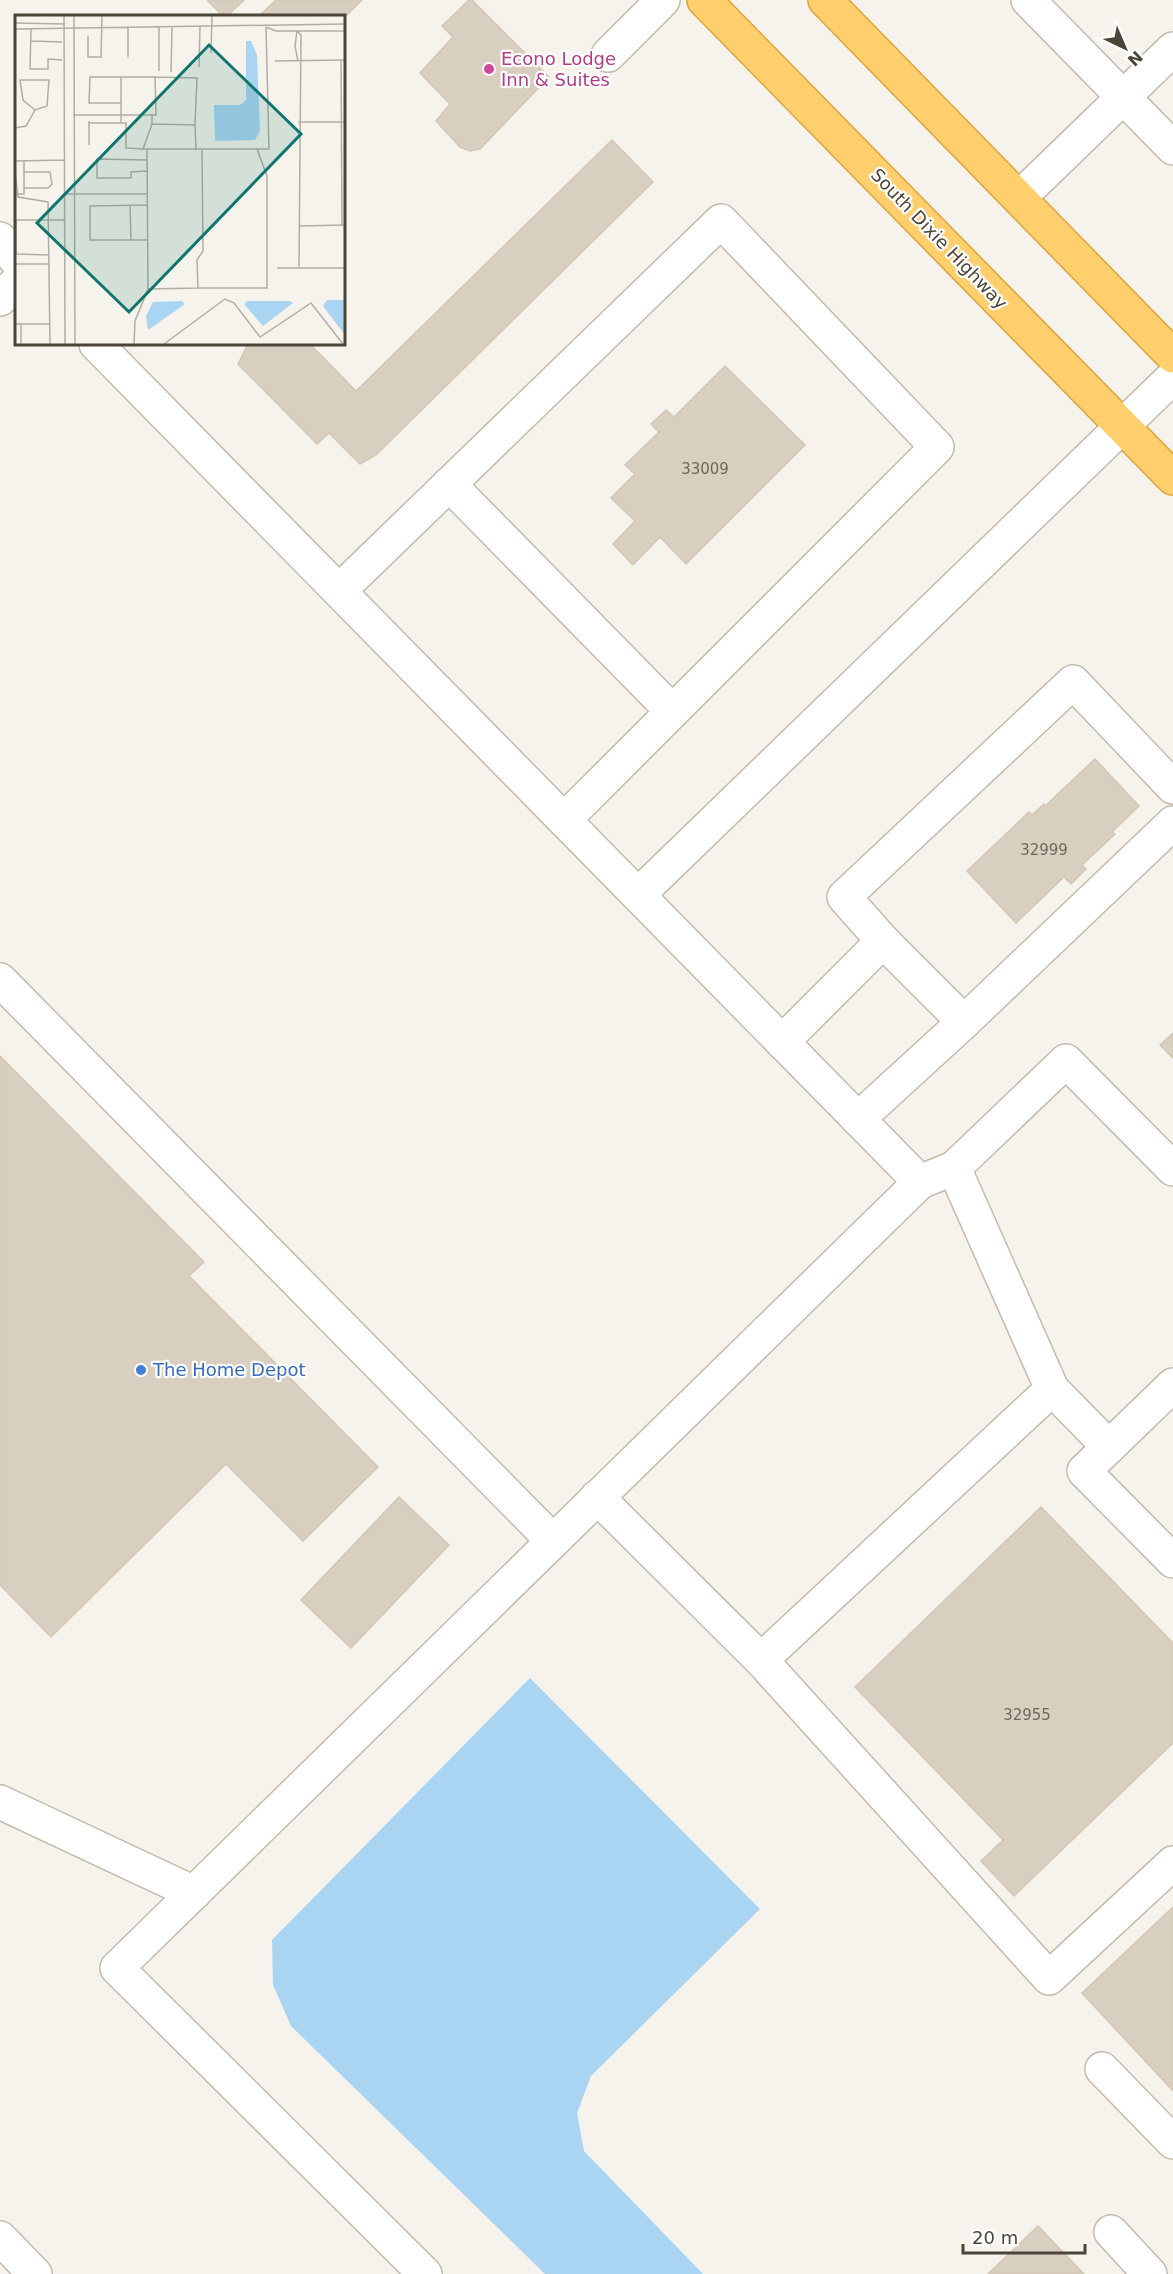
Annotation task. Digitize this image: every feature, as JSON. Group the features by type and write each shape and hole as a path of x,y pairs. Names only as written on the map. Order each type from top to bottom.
{"highway":[{"name":"South Dixie Highway","path":"704,0 1173,478"},
{"path":"825,0 1173,356"}],"street":[{"path":"608,55 663,0"},
{"path":"1028,0 1173,148"},
{"path":"1019,198 1173,49"},
{"path":"339,591 721,221 937,447 564,820"},
{"path":"0,239 15,259"},
{"path":"0,299 15,284"},
{"path":"97,345 920,1182"},
{"path":"638,896 1173,377"},
{"path":"449,484 672,711"},
{"path":"964,1022 843,897 1073,682 1173,787"},
{"path":"858,1119 964,1022 1173,823"},
{"path":"782,1042 883,940"},
{"path":"0,980 553,1541"},
{"path":"425,2274 117,1968 920,1182 954,1168 1066,1061 1173,1169"},
{"path":"954,1168 1052,1389 1108,1447"},
{"path":"1173,1385 1084,1471 1173,1562"},
{"path":"761,1660 1052,1389"},
{"path":"597,1497 761,1660 1049,1978 1173,1863"},
{"path":"0,1802 194,1893"},
{"path":"1102,2069 1173,2142"},
{"path":"1111,2232 1150,2274"},
{"path":"0,2238 35,2274"}],"water":[{"path":"530,1678 760,1909 591,2076 577,2113 584,2151 703,2274 545,2274 291,2026 273,1985 272,1940"}],"building":[{"path":"207,0 244,0 228,15 222,15"},
{"path":"276,0 362,0 345,17 345,15 260,15"},
{"path":"469,0 472,0 549,77 480,149 470,151 460,147 436,121 450,104 420,73 453,37 442,26"},
{"path":"612,140 653,182 376,455 360,464 329,433 317,444 238,364 248,345 311,345 356,391"},
{"path":"725,366 805,445 686,564 660,537 633,565 613,544 635,521 611,498 635,474 625,465 659,432 651,424 666,410 674,417"},
{"path":"1095,759 1139,806 1112,832 1115,834 1082,865 1086,869 1071,884 1064,877 1016,923 967,871 1029,812 1032,815 1044,804 1045,806"},
{"path":"1173,1033 1173,1058 1160,1045"},
{"name":"The Home Depot","path":"0,1056 204,1262 189,1276 378,1467 303,1541 226,1464 51,1637 0,1585"},
{"path":"399,1497 449,1545 351,1648 301,1600"},
{"path":"1041,1507 1173,1643 1173,1743 1014,1896 981,1861 1003,1840 855,1687"},
{"path":"1173,1907 1173,2091 1082,1993"},
{"path":"1038,2226 1084,2274 988,2274"}],"place":[{"name":"Econo Lodge Inn & Suites","path":"489,69"},
{"name":"The Home Depot","path":"141,1370"}]}
